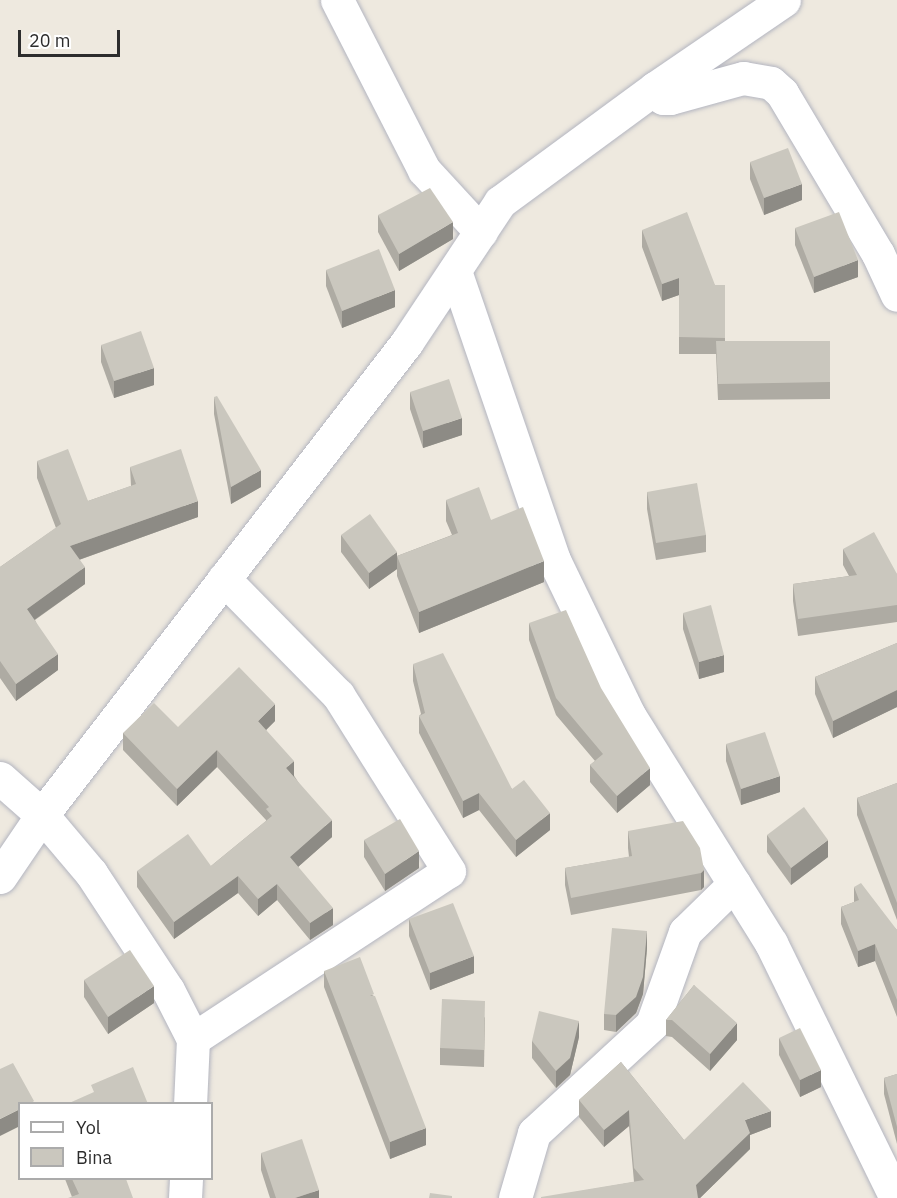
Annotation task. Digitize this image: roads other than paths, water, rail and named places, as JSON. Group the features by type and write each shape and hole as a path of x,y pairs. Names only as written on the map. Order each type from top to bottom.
{"street":[{"path":"337,0 424,171 481,232"},
{"path":"0,877 42,815 407,342 500,202 655,88 784,0"},
{"path":"655,88 663,98 670,98 743,78 771,83 782,93 872,243 897,295"},
{"path":"455,271 555,560 629,715 771,943 896,1198"},
{"path":"193,1039 449,871 338,695 224,579"},
{"path":"0,778 42,815 127,922 193,1039 190,1102"},
{"path":"515,1198 534,1133 652,1024 685,932 734,884"},
{"path":"185,1198 186,1180"}]}
